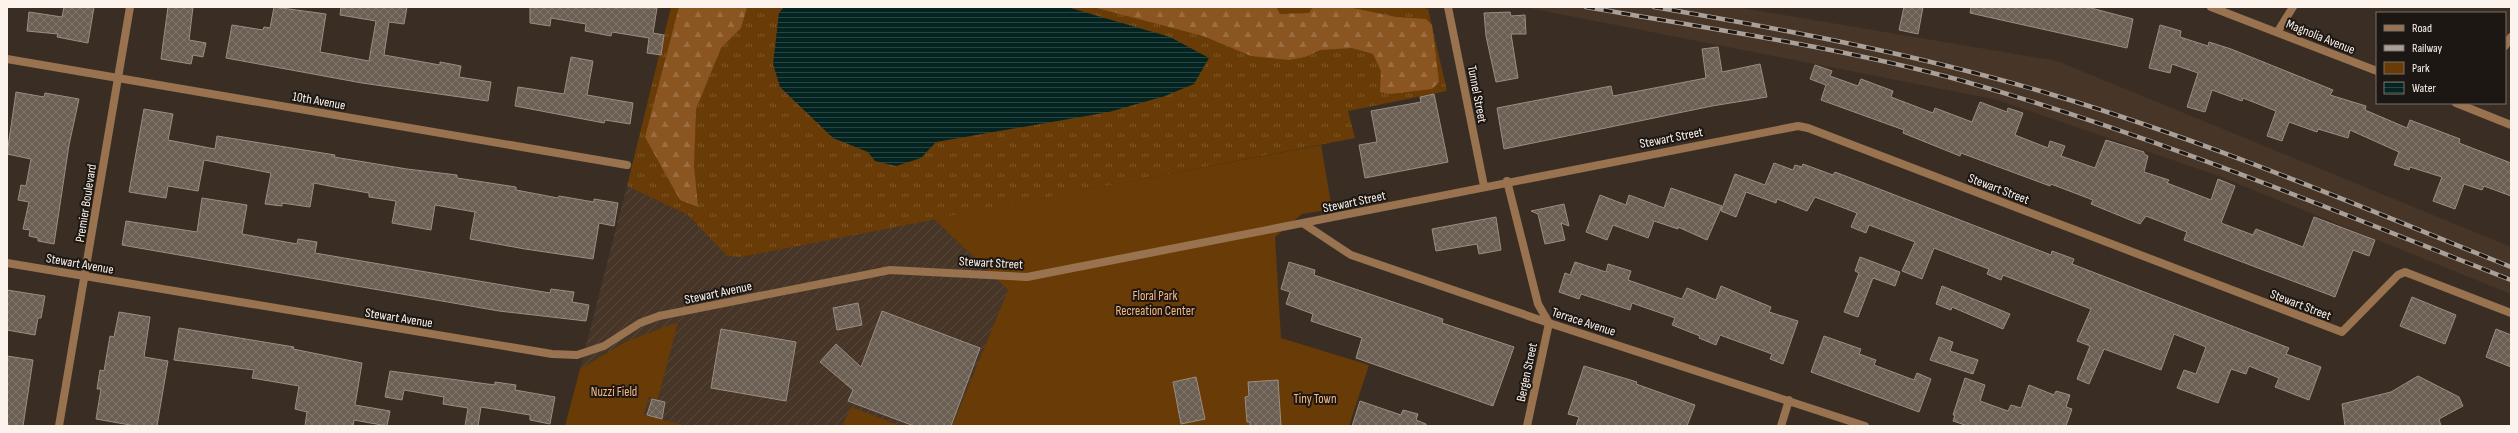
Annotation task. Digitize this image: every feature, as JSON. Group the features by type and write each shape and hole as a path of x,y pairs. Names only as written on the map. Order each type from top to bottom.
{"street":[{"name":"Premier Boulevard","path":"59,426 130,7"},
{"name":"Tunnel Street","path":"1448,7 1484,186"},
{"name":"Magnolia Avenue","path":"2211,7 2278,31 2376,71"},
{"path":"2278,31 2293,7"},
{"name":"10th Avenue","path":"7,58 627,165"},
{"path":"2467,105 2511,125"},
{"name":"Stewart Street","path":"779,291 890,270 1027,277 1224,237 1304,224 1507,181 1726,138 1803,126 2342,332 2398,275 2405,272 2511,313"},
{"path":"1507,181 1538,304 1549,322"},
{"name":"Terrace Avenue","path":"1304,224 1351,255 1865,426"},
{"name":"Stewart Avenue","path":"7,263 552,354 577,355 604,346 640,323 659,316 779,291"},
{"name":"Bergen Street","path":"1527,426 1549,322"},
{"path":"1781,426 1789,400"}],"shaded area":[{"path":"1524,7 1736,7 2057,61 2511,247 2511,294 2219,176 1998,100"},
{"path":"627,186 688,215 727,256 741,257 934,219 1008,290 952,426 901,426 851,408 842,426 688,426 644,415 649,397 658,399 677,323 627,341 580,369"}],"green space":[{"path":"671,7 1419,7 1428,9 1447,91 1348,111 1355,138 741,257 727,256 688,215 627,186"},
{"path":"679,7 747,7 741,28 721,48 696,109 694,166 698,207 680,200 645,137"},
{"path":"1093,7 1276,7 1280,14 1309,13 1313,7 1348,7 1396,17 1426,19 1432,25 1439,82 1432,89 1390,94 1380,92 1381,71 1373,54 1352,48 1320,50 1305,57 1289,60 1251,56 1203,36"},
{"name":"Floral Park Recreation Center","path":"1321,145 1332,209 1302,214 1275,237 1281,338 1369,365 1349,426 952,426 1008,290 934,219"},
{"name":"Nuzzi Field","path":"678,322 658,399 649,397 644,415 688,426 565,426 580,369 627,341"},
{"path":"851,407 901,426 842,426"}],"water":[{"path":"784,7 1067,7 1170,37 1209,58 1194,84 1165,96 1109,112 936,142 921,158 896,166 875,161 868,152 833,138 780,87 773,64 779,13"}],"building":[{"path":"64,7 94,7 88,43 57,37 58,34 27,31 29,12 62,17"},
{"path":"168,7 193,7 189,40 206,43 203,57 193,55 191,64 161,59"},
{"path":"274,7 326,14 320,52 369,61 376,21 340,15 341,7 407,7 404,24 389,22 384,55 440,65 440,62 461,66 459,77 491,82 488,101 362,83 226,58 232,25 263,30 264,27 270,28"},
{"path":"530,7 657,8 653,33 664,35 661,55 647,53 649,38 612,32 611,36 585,31 586,24 551,18 550,26 530,23"},
{"path":"1904,7 1923,7 1918,34 1899,30"},
{"path":"1971,7 2087,7 2133,19 2127,48 1970,13"},
{"path":"1510,12 1511,16 1525,15 1526,34 1511,34 1518,78 1496,82 1486,36 1484,13"},
{"path":"2160,25 2181,31 2180,37 2208,46 2209,42 2231,49 2333,90 2330,95 2366,106 2365,110 2407,128 2410,120 2460,139 2459,143 2511,163 2511,196 2484,186 2482,190 2464,184 2455,209 2433,201 2442,177 2410,167 2409,170 2394,165 2399,152 2350,130 2348,138 2318,129 2317,132 2289,122 2282,141 2267,136 2276,111 2243,98 2242,101 2212,90 2205,112 2187,107 2198,73 2172,64 2170,73 2149,68"},
{"path":"1718,47 1722,72 1760,64 1767,97 1712,106 1504,149 1497,108 1611,86 1613,96 1706,78 1702,49"},
{"path":"571,57 593,61 587,95 633,103 630,124 605,120 604,123 515,106 518,87 564,94"},
{"path":"1815,65 1832,71 1830,76 1858,86 1861,79 1893,91 1891,97 1933,113 1935,108 1972,122 1980,102 2007,112 2008,108 2023,113 2015,135 2048,148 2050,141 2065,146 2061,156 2095,168 2106,140 2144,152 2144,154 2148,156 2144,172 2169,180 2167,183 2211,200 2218,179 2235,186 2221,223 2253,235 2256,229 2303,247 2314,217 2375,240 2369,256 2353,250 2335,297 2184,240 2187,232 2146,216 2140,224 2091,204 2093,200 2051,184 2050,186 1961,153 1960,156 1903,133 1904,130 1821,100 1826,85 1810,79"},
{"path":"16,92 44,97 45,93 79,99 69,145 54,244 38,241 38,238 29,236 30,230 23,229 29,202 18,200 21,185 26,186 31,159 7,154"},
{"path":"1434,94 1448,162 1365,178 1359,145 1377,142 1371,111 1421,102 1420,97"},
{"path":"144,109 173,114 168,140 215,149 217,136 335,155 334,157 407,169 457,175 457,178 516,187 516,190 558,198 559,196 594,202 594,199 618,203 614,226 599,223 593,259 525,249 470,239 475,212 435,205 431,230 392,223 396,201 369,197 369,193 314,183 310,207 282,203 282,206 265,204 271,173 204,160 198,191 168,186 166,198 129,192"},
{"path":"1774,163 1793,170 1795,165 1802,167 1803,164 1833,175 1835,172 2051,255 2052,251 2074,259 2072,264 2289,348 2286,354 2321,367 2309,400 2275,387 2279,378 2249,366 2246,374 2231,369 2218,403 2177,388 2184,370 2196,374 2206,347 2174,334 2161,370 2104,349 2089,384 2077,379 2090,346 2077,341 2091,309 2003,275 2001,280 1987,274 1989,269 1934,248 1922,279 1902,271 1915,242 1869,225 1866,233 1851,227 1857,213 1815,197 1807,211 1777,199 1776,203 1746,192 1736,217 1721,211 1735,174 1765,185"},
{"path":"1671,188 1722,206 1707,240 1678,227 1678,229 1654,221 1648,238 1613,225 1607,240 1586,232 1600,195 1626,205 1629,195 1664,208"},
{"path":"202,198 247,205 242,234 297,244 298,239 317,242 315,253 550,293 551,289 574,292 572,302 589,305 586,321 499,311 122,245 126,221 197,232"},
{"path":"1564,204 1569,226 1561,223 1565,240 1545,244 1538,214 1531,211"},
{"path":"1496,217 1501,250 1479,254 1477,244 1436,251 1432,229"},
{"path":"1860,257 1900,272 1895,286 1873,278 1858,317 1844,312 1859,273 1855,271"},
{"path":"1289,262 1315,270 1314,275 1443,319 1442,323 1514,347 1493,406 1356,358 1362,338 1311,321 1313,314 1286,304 1290,292 1281,289"},
{"path":"1575,262 1606,272 1608,264 1631,271 1628,280 1682,299 1687,288 1716,300 1721,286 1771,307 1769,312 1798,321 1783,364 1770,359 1772,354 1720,335 1716,345 1699,338 1700,336 1672,325 1675,318 1632,303 1630,310 1581,294 1579,299 1559,292 1565,273 1570,275"},
{"path":"1942,286 2010,314 2003,329 1952,307 1951,310 1936,304"},
{"path":"7,290 45,296 41,318 38,318 35,335 7,330"},
{"path":"2412,297 2456,315 2445,344 2400,326"},
{"path":"858,303 862,325 837,330 833,308"},
{"path":"882,311 980,348 951,426 914,426 848,401 853,390 820,362 836,344 861,367"},
{"path":"119,312 150,317 144,357 168,361 157,426 136,426 96,419 101,389 97,389 100,370 104,371 110,336 114,337"},
{"path":"179,328 294,347 293,349 362,363 355,405 390,411 387,426 354,420 353,426 305,426 307,412 295,409 299,386 252,378 254,370 174,360"},
{"path":"721,329 796,342 786,401 711,388"},
{"path":"2496,329 2511,335 2511,367 2486,357"},
{"path":"1824,336 1861,349 1859,354 1876,360 1874,365 1914,380 1917,373 1931,379 1919,412 1811,372"},
{"path":"1939,337 1953,342 1950,351 1978,360 1973,374 1930,360"},
{"path":"7,356 33,360 23,426 7,426"},
{"path":"1584,366 1637,382 1636,384 1695,405 1687,426 1576,426 1579,417 1568,414"},
{"path":"390,371 495,385 495,382 516,385 515,390 555,397 550,424 530,420 530,415 481,407 478,426 465,426 468,408 443,404 444,397 404,390 402,400 385,397"},
{"path":"2418,376 2459,397 2463,406 2439,419 2441,426 2345,426 2342,404 2391,392"},
{"path":"1196,377 1205,419 1181,424 1173,382"},
{"path":"1965,378 1985,385 1980,401 2008,411 2011,405 2021,408 2029,385 2054,395 2056,391 2070,395 2066,407 2072,409 2066,426 1968,426 1953,421 1955,415 1953,415"},
{"path":"1278,380 1281,426 1250,426 1250,422 1247,422 1245,397 1249,396 1248,382"},
{"path":"652,399 665,402 662,419 647,415"},
{"path":"1360,401 1401,415 1403,410 1418,414 1416,420 1426,424 1426,426 1352,426"}],"railway":[{"path":"1586,7 1822,48 1963,81 2102,124 2171,149 2307,200 2511,280"},
{"path":"1654,7 1854,44 1952,67 2050,94 2109,112 2225,153 2511,267"}],"park label":[{"name":"Tiny Town","path":"1315,398"}]}
